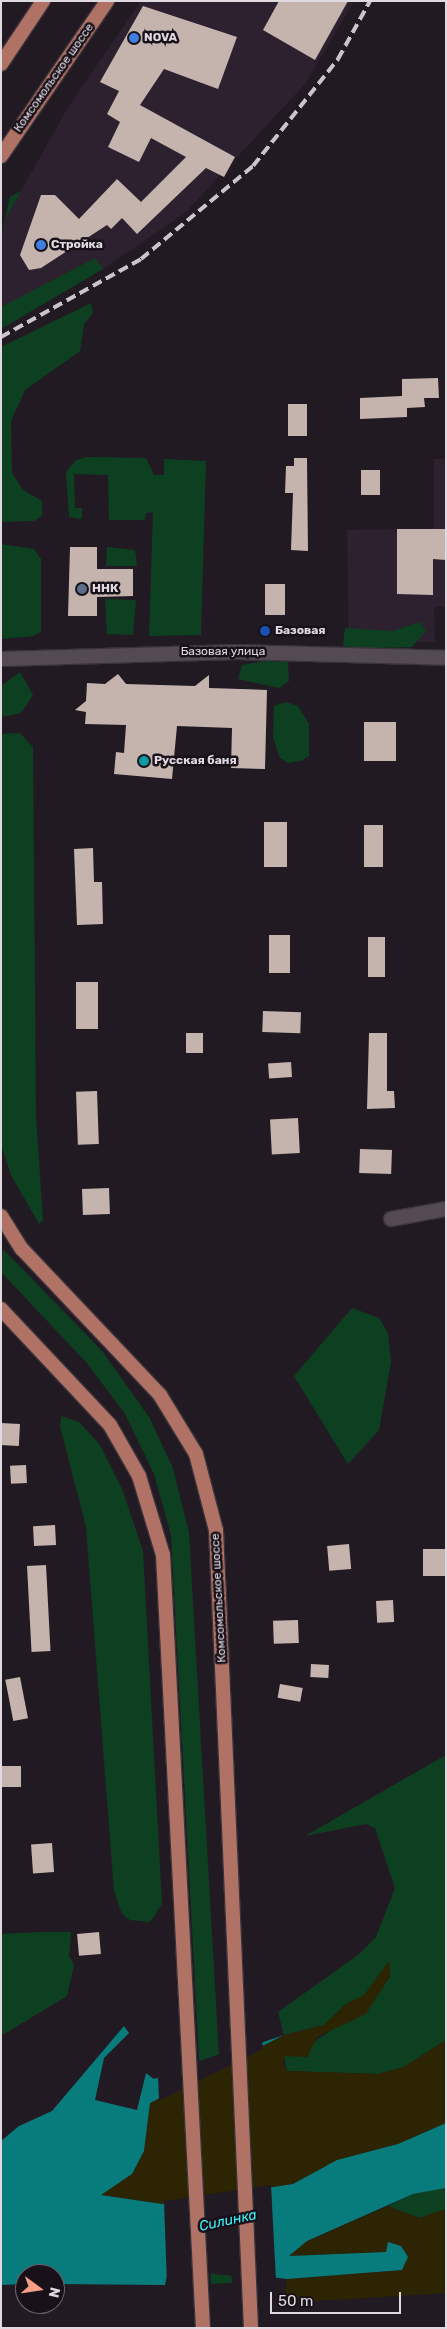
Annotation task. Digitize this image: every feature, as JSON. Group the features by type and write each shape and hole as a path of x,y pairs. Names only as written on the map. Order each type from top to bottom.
{"main road":[{"path":"1,64 43,1"},
{"name":"Комсомольское шоссе","path":"1,156 107,1"},
{"name":"Комсомольское шоссе","path":"1,1216 22,1249 160,1395 198,1462 216,1530 238,1963 251,2328"},
{"path":"1,1309 110,1424 139,1476 151,1509 166,1597 203,2328"}],"street":[{"name":"Базовая улица","path":"1,659 226,652 446,658"},
{"path":"391,1219 446,1209"}],"shaded area":[{"path":"141,1 354,1 305,84 185,213 103,269 95,258 2,308 1,237 6,218 67,109"},
{"path":"434,459 446,459 446,606 434,607 435,642 349,644 347,530 434,529"}],"green space":[{"path":"21,191 6,218 1,237 10,197"},
{"path":"95,258 103,269 1,329 1,307"},
{"path":"91,303 93,313 84,324 80,351 25,390 11,421 12,473 23,490 42,501 42,516 34,521 1,522 1,347"},
{"path":"86,457 146,458 154,475 164,475 164,459 206,461 201,635 149,636 153,512 146,513 145,520 109,520 108,475 74,474 75,508 82,508 82,519 69,517 66,472 76,460"},
{"path":"1,544 34,549 41,559 41,632 33,636 1,639"},
{"path":"107,547 135,550 137,566 106,566"},
{"path":"105,599 136,600 133,635 107,634"},
{"path":"420,622 426,631 412,647 347,649 343,645 345,628 393,631"},
{"path":"264,661 288,662 289,681 279,688 238,679 242,665"},
{"path":"20,672 33,695 21,713 1,717 1,686"},
{"path":"286,702 298,706 309,724 309,756 301,761 288,763 280,758 273,738 274,706"},
{"path":"20,733 33,747 36,1116 43,1220 39,1224 11,1175 1,1145 1,734"},
{"path":"3,1249 102,1351 149,1417 173,1468 189,1533 232,2283 211,2284 171,1535 154,1474 125,1414 86,1362 1,1272"},
{"path":"352,1308 379,1318 388,1333 391,1362 379,1430 348,1464 294,1376"},
{"path":"61,1416 79,1422 100,1445 122,1489 143,1551 162,1904 150,1922 130,1920 122,1914 114,1891 86,1527 60,1426"},
{"path":"446,1755 446,2040 404,2067 378,2074 287,2071 284,2056 296,2055 344,2021 355,2020 390,1977 389,1962 364,1996 346,2004 324,2025 284,2035 278,2012 358,1955 376,1937 395,1888 375,1828 366,1824 305,1836"},
{"path":"71,1932 69,1956 74,1965 67,1996 1,2036 1,1934"},
{"path":"446,2188 446,2209 419,2218 388,2206 413,2194"}],"sand":[{"path":"389,1961 390,1976 366,2014 317,2037 307,2057 285,2056 283,2063 287,2071 378,2074 404,2067 446,2040 446,2123 398,2144 337,2160 293,2184 162,2204 100,2195 132,2174 144,2151 150,2103 284,2035 324,2025 346,2004 364,1995"},
{"path":"388,2206 419,2218 446,2209 446,2293 284,2303 287,2279 402,2270 388,2243 387,2252 288,2256 307,2241"}],"water":[{"name":"Силинка","path":"124,2026 129,2033 104,2058 95,2100 137,2110 146,2073 154,2079 284,2035 150,2103 144,2151 132,2174 101,2195 162,2204 293,2184 337,2160 398,2144 446,2123 446,2188 413,2194 307,2241 289,2256 386,2252 388,2242 401,2246 408,2257 402,2270 287,2279 169,2266 165,2285 65,2284 65,2264 15,2264 15,2284 1,2285 1,2141 19,2126 52,2111"}],"pier":[{"path":"262,2040 263,2049 159,2101 158,2075"},
{"path":"271,2185 276,2281 171,2269 167,2286 164,2201"}],"building":[{"path":"279,1 348,1 315,60 263,30"},
{"path":"143,6 237,37 218,89 164,69 140,105 235,157 224,177 206,168 137,234 122,218 111,229 107,225 41,268 29,270 20,255 41,195 55,195 79,219 117,179 141,202 186,157 151,138 139,162 108,147 120,122 107,114 119,91 100,82"},
{"path":"438,378 439,398 424,398 425,407 407,408 407,417 360,419 360,398 402,396 402,379"},
{"path":"288,404 307,404 307,436 288,436"},
{"path":"294,458 307,458 308,551 291,550 293,493 285,493 286,466 294,466"},
{"path":"361,470 380,470 380,495 361,495"},
{"path":"397,529 446,529 446,560 433,559 433,595 397,594"},
{"path":"70,547 97,547 97,569 133,569 133,596 97,597 97,616 68,616"},
{"path":"265,584 285,584 285,615 265,615"},
{"path":"118,674 126,684 195,686 209,675 209,688 267,690 265,769 231,768 232,728 177,726 172,779 114,774 116,752 124,753 126,725 85,724 86,712 75,710 86,701 87,683 105,684"},
{"path":"364,722 396,722 396,761 364,761"},
{"path":"264,822 287,822 287,867 264,867"},
{"path":"364,825 383,825 383,867 364,867"},
{"path":"93,848 94,882 102,882 103,924 77,925 74,849"},
{"path":"269,935 290,935 290,973 269,973"},
{"path":"368,937 385,937 385,977 368,977"},
{"path":"76,982 98,982 98,1029 76,1029"},
{"path":"263,1011 301,1012 300,1033 262,1032"},
{"path":"186,1033 203,1033 203,1053 186,1053"},
{"path":"369,1033 387,1033 387,1091 394,1091 395,1108 367,1109"},
{"path":"291,1062 292,1077 269,1079 268,1064"},
{"path":"97,1091 99,1144 78,1145 76,1092"},
{"path":"298,1118 300,1153 272,1154 270,1119"},
{"path":"360,1149 392,1150 391,1174 359,1173"},
{"path":"109,1188 110,1214 83,1215 82,1189"},
{"path":"1,1423 20,1424 19,1446 1,1445"},
{"path":"26,1465 27,1483 11,1484 10,1466"},
{"path":"55,1525 56,1545 34,1546 33,1526"},
{"path":"349,1544 351,1569 329,1571 327,1546"},
{"path":"423,1549 446,1549 446,1576 423,1576"},
{"path":"46,1565 51,1651 32,1652 27,1566"},
{"path":"393,1600 394,1622 377,1623 376,1601"},
{"path":"298,1620 299,1643 274,1644 273,1621"},
{"path":"311,1664 329,1665 328,1678 310,1677"},
{"path":"20,1677 28,1718 13,1721 5,1680"},
{"path":"280,1684 303,1688 300,1702 278,1698"},
{"path":"1,1766 21,1766 21,1787 1,1787"},
{"path":"52,1843 54,1872 33,1873 31,1844"},
{"path":"99,1932 101,1954 79,1956 77,1934"}],"railway":[{"path":"1,337 141,259 253,166 338,59 370,1"}],"place":[{"name":"NOVA","path":"134,38"},
{"name":"Стройка","path":"41,245"},
{"name":"ННК","path":"82,589"},
{"name":"Базовая","path":"265,631"},
{"name":"Русская баня","path":"144,761"}]}
